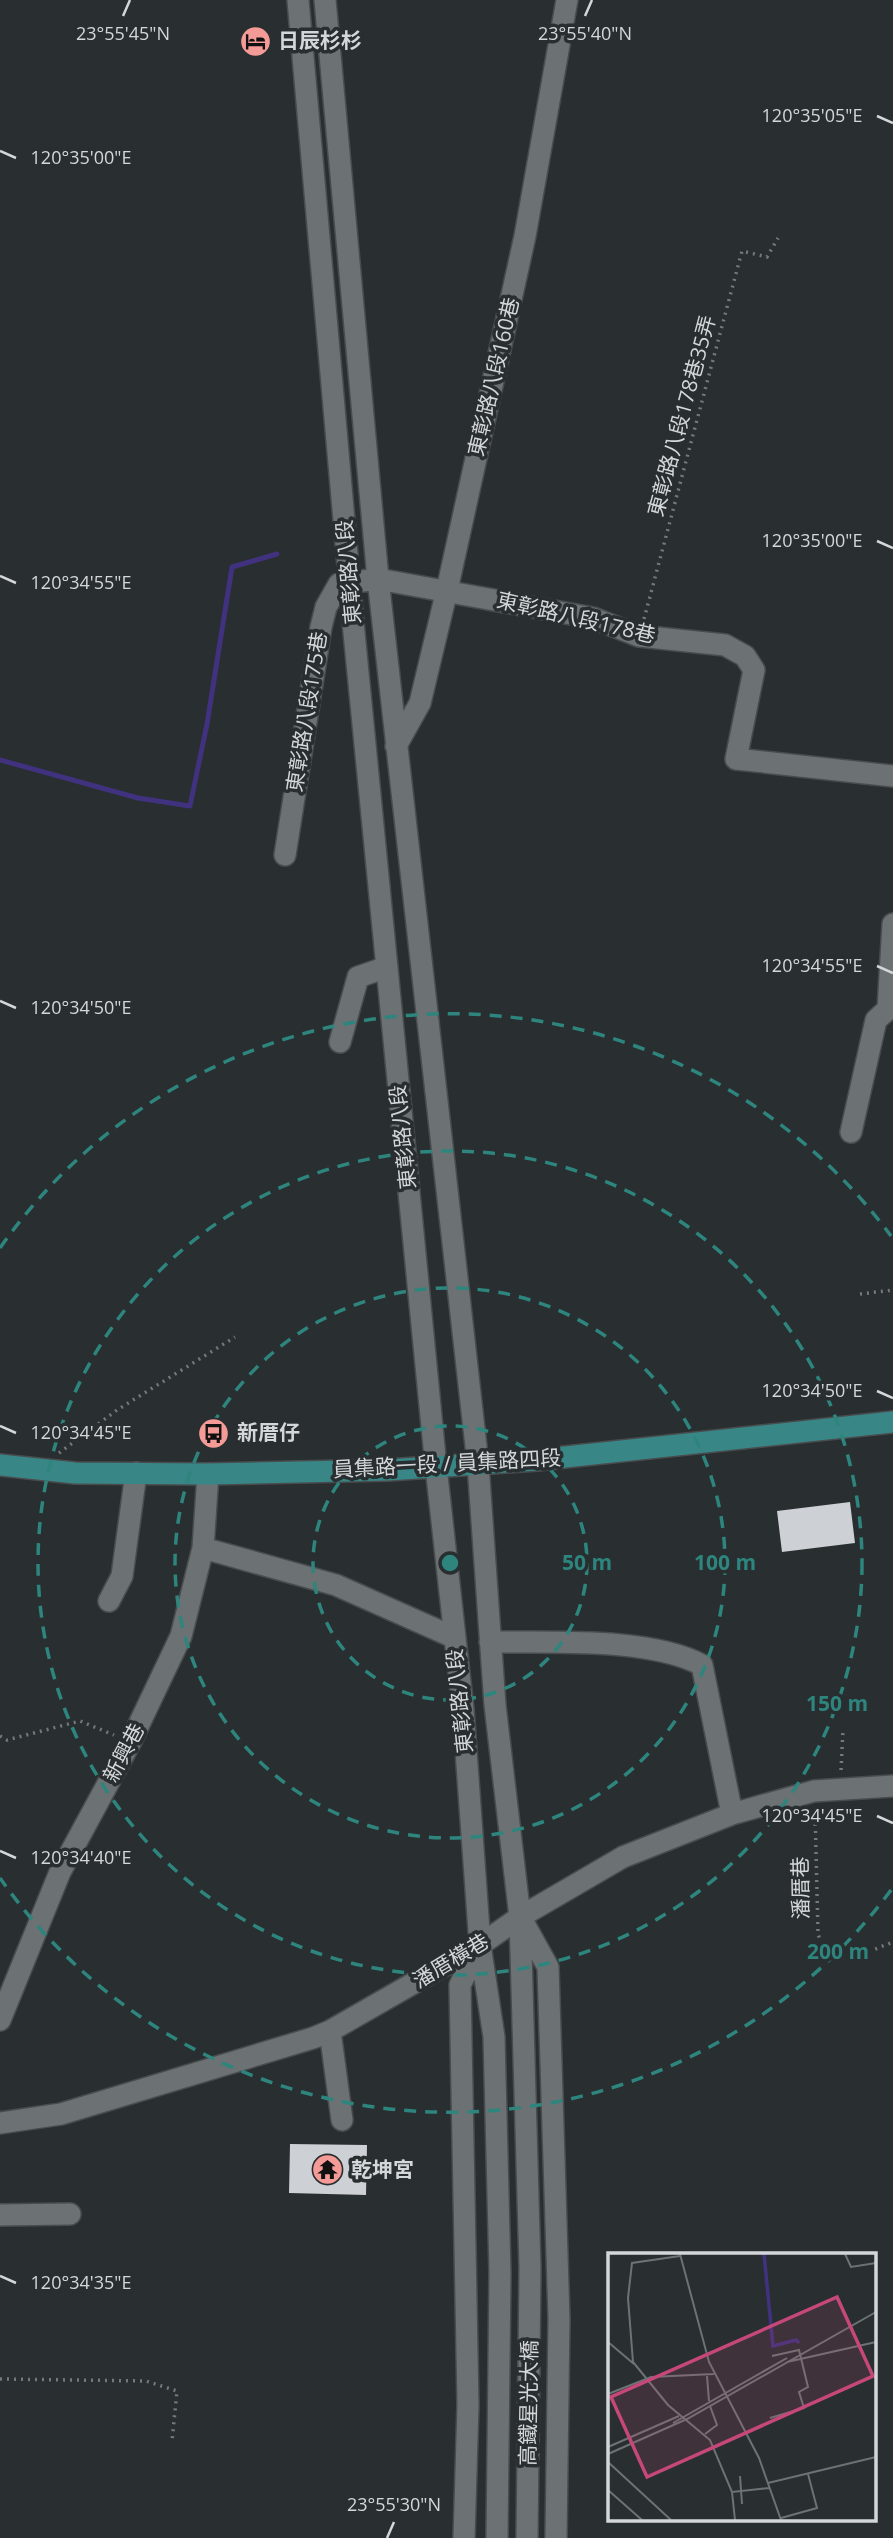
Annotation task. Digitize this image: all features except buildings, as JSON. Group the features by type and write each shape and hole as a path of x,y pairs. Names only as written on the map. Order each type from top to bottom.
{"main road":[{"name":"員集路一段 / 員集路四段","path":"0,1465 75,1473 208,1474 436,1467 564,1457 893,1422"}],"street":[{"name":"東彰路八段","path":"298,0 387,967 453,1637 463,1709 480,1945 494,2037 500,2273"},
{"name":"東彰路八段","path":"326,0 379,579 478,1464 495,1705 520,1917 530,2268"},
{"name":"東彰路八段160巷","path":"396,746 420,703 447,590 525,236 567,0"},
{"name":"東彰路八段178巷","path":"350,581 379,579 447,590 593,618 639,636 725,645 745,656 754,670 736,759 893,776"},
{"name":"東彰路八段175巷","path":"285,855 321,627 326,607 339,584 350,581"},
{"path":"851,1132 876,1020 888,1009 893,923"},
{"path":"340,1042 358,977 387,967"},
{"path":"108,1601 122,1576 135,1473"},
{"name":"新興巷","path":"0,2020 60,1872 131,1741 181,1636 203,1548 208,1474"},
{"path":"203,1548 336,1585 453,1637"},
{"path":"490,1642 580,1643 659,1649 702,1665 732,1814"},
{"name":"潘厝橫巷","path":"0,2123 61,2114 313,2038 330,2031 480,1945 520,1917 622,1857 732,1814 814,1791 893,1786"},
{"path":"520,1917 548,1967 559,2319 556,2538"},
{"path":"464,2538 468,2405 460,1985 480,1945"},
{"path":"330,2031 342,2120"},
{"path":"0,2215 71,2214"},
{"name":"高鐵星光大橋","path":"527,2538 530,2268"},
{"name":"高鐵星光大橋","path":"497,2538 500,2273"}],"path":[{"name":"東彰路八段178巷35弄","path":"639,636 743,251 767,257 778,238"},
{"path":"860,1294 893,1290"},
{"path":"36,1469 117,1410 235,1337"},
{"path":"0,1737 7,1740 80,1721 131,1741"},
{"path":"841,1789 843,1730"},
{"name":"潘厝巷","path":"814,1791 818,1934 824,1950 832,1957 846,1959 893,1942"},
{"path":"0,2379 146,2381 177,2391 172,2441"}],"waterway":[{"path":"0,760 138,798 190,806 207,724 232,567 277,554"}],"place":[{"name":"日辰杉杉","path":"255,41"},
{"name":"新厝仔","path":"214,1433"},
{"name":"乾坤宮","path":"328,2170"}]}
